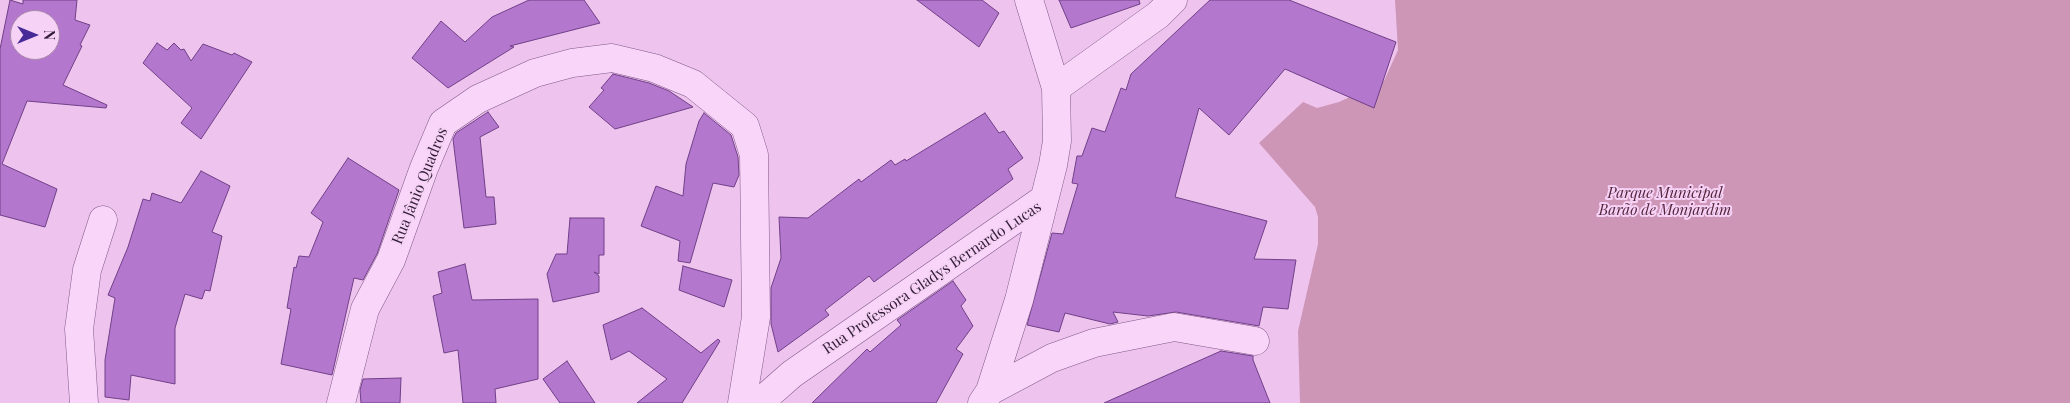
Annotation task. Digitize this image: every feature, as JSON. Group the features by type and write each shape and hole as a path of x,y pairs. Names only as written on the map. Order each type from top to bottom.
{"street":[{"path":"1029,0 1056,88 1057,141 1044,199"},
{"path":"1056,88 1158,15 1173,0"},
{"name":"Rua Jânio Quadros","path":"341,403 365,310 391,260 424,168 443,123 478,99 535,73 572,63 612,58 654,68 693,84 745,126 754,155 756,316 742,403"},
{"name":"Rua Professora Gladys Bernardo Lucas","path":"986,397 1018,300 1044,199"},
{"name":"Rua Professora Gladys Bernardo Lucas","path":"759,403 792,374 1044,199"},
{"path":"84,403 79,329 87,270 103,220"},
{"path":"986,397 1052,358 1094,343 1174,327 1255,341"}],"green space":[{"name":"Parque Municipal Barão de Monjardim","path":"1395,0 2070,0 2070,403 1300,403 1298,331 1318,244 1318,217 1315,207 1259,143 1303,102 1317,108 1339,102 1384,81 1398,50"}],"building":[{"path":"10,0 23,4 23,0 77,0 75,20 90,25 63,85 107,105 106,108 27,101 2,164 57,189 45,227 0,215 0,49"},
{"path":"529,0 584,0 600,23 510,46 514,47 448,88 412,58 441,21 465,42 492,17"},
{"path":"917,0 982,0 999,13 979,47"},
{"path":"1059,0 1139,0 1140,4 1071,28"},
{"path":"1210,0 1289,0 1396,42 1374,108 1285,69 1229,135 1199,108 1175,197 1267,221 1254,259 1296,260 1288,309 1263,307 1259,326 1176,312 1148,316 1113,312 1118,322 1110,324 1065,313 1059,332 1027,325 1052,233 1063,234 1078,184 1072,183 1077,156 1082,156 1092,128 1105,132 1121,88 1126,90 1131,74"},
{"path":"157,43 167,50 174,43 181,50 184,49 191,61 203,44 232,55 234,53 252,62 201,139 181,123 192,108 143,63"},
{"path":"613,74 649,83 669,91 693,107 615,129 589,107 604,90 601,88"},
{"path":"488,112 499,127 480,137 486,197 494,197 496,224 464,228 453,139 456,133"},
{"path":"704,113 731,135 738,157 739,175 734,187 713,183 690,263 678,261 680,241 641,226 656,186 683,196 686,164 699,121"},
{"path":"985,113 999,133 1004,131 1023,158 1008,169 1013,179 874,282 869,276 825,310 829,315 778,352 771,324 771,288 781,258 779,217 808,218 859,179 861,182 891,160 895,165 905,159 906,161"},
{"path":"348,158 399,190 377,254 363,280 354,278 332,375 281,364 291,309 287,308 294,267 296,268 299,256 309,257 323,222 311,213"},
{"path":"201,171 230,186 212,232 222,236 210,291 205,290 202,299 185,294 175,328 175,384 131,375 129,400 105,397 105,360 115,298 108,295 128,247 143,199 150,201 152,193 181,203"},
{"path":"570,218 604,218 604,255 599,255 599,274 594,272 599,276 599,292 553,302 547,274 556,254 567,254"},
{"path":"465,264 472,300 538,299 538,379 495,389 496,403 463,403 458,350 444,353 433,296 442,293 438,272"},
{"path":"683,266 732,280 724,307 679,290"},
{"path":"953,281 966,300 961,306 973,326 956,349 963,354 936,403 812,403 867,349 870,352 901,325 897,320"},
{"path":"642,308 701,353 718,339 720,341 682,403 637,403 667,379 629,351 611,360 603,325"},
{"path":"1221,351 1253,356 1270,403 1104,403"},
{"path":"567,361 595,403 560,403 543,379"},
{"path":"401,378 400,403 361,403 360,390 363,379"}]}
